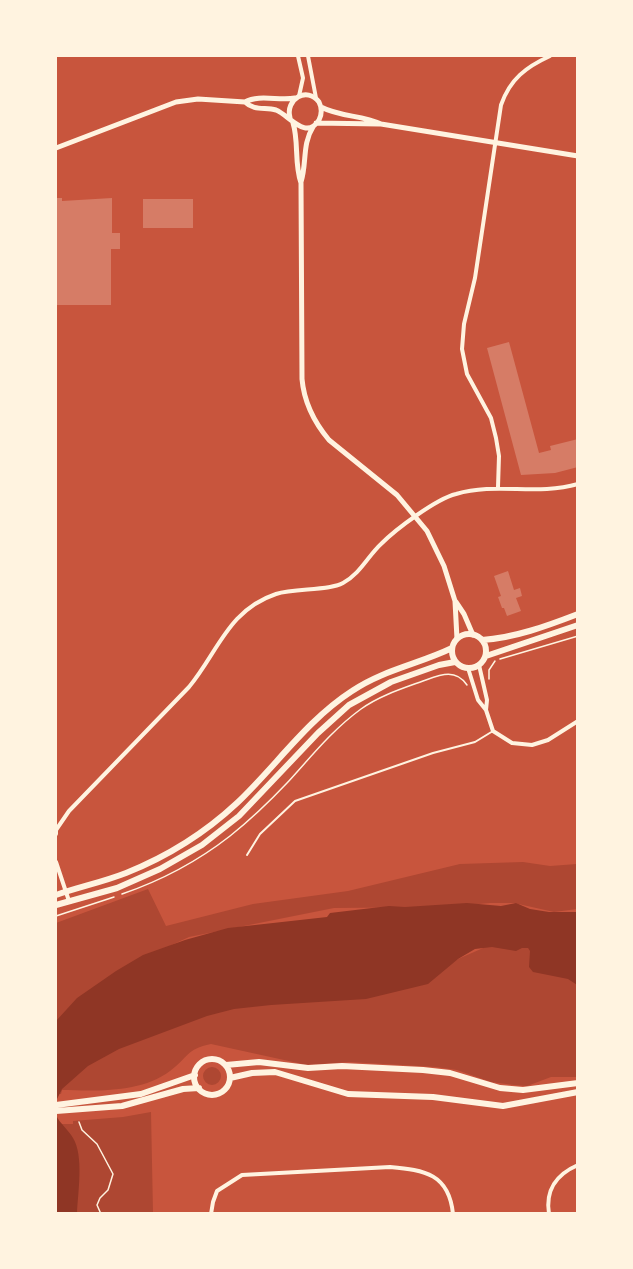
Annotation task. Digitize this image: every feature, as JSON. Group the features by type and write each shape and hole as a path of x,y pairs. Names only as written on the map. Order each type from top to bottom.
{"main road":[{"path":"56,895 125,873 194,838 236,804 303,733 351,691 391,671 436,656 452,648 457,639 467,634 482,640 498,639 578,614"},
{"path":"452,648 455,662 468,668 479,665 486,656 578,625"},
{"path":"482,640 486,656"},
{"path":"56,905 117,888 160,869 202,845 239,816 318,733 349,705 391,682 439,665 455,662"},
{"path":"56,1105 123,1098 166,1086 195,1075 200,1065 210,1059 216,1059 226,1065 260,1062 308,1068 342,1066 423,1070 450,1073 492,1087 523,1090 578,1083"},
{"path":"56,1111 122,1106 183,1089 199,1088 209,1094 215,1094 225,1089 230,1078 226,1065"},
{"path":"230,1078 252,1073 275,1072 348,1094 433,1097 503,1106 578,1092"},
{"path":"195,1075 199,1088"}],"street":[{"path":"298,56 303,78 297,97 289,108 296,138 297,172 301,183"},
{"path":"308,56 316,98 321,107 320,118 306,143 301,183 301,357 306,403 321,431 329,440 397,495 427,531 440,555 455,601 457,639"},
{"path":"498,487 499,456 496,438 491,418 467,374 462,349 464,324 475,278 501,105 509,86 527,68 550,56"},
{"path":"56,148 176,102 198,99 246,102 252,98 275,100 305,95 316,98"},
{"path":"246,102 251,108 276,110 302,128 315,125 381,124 578,156"},
{"path":"321,107 338,113 371,119 381,124"},
{"path":"56,831 69,811 189,687 204,669 225,631 239,615 256,602 276,594 342,584 356,574 383,542 453,494 473,489 498,487 536,490 578,484"},
{"path":"455,601 464,614 473,635"},
{"path":"479,665 487,700 486,710"},
{"path":"468,668 478,700 486,710 493,730 512,743 532,745 548,740 578,721"},
{"path":"56,862 69,901"},
{"path":"549,1214 548,1197 552,1185 558,1176 578,1165"},
{"path":"211,1214 218,1191 242,1175 390,1167 408,1168 437,1179 446,1186 451,1197 453,1214"}],"lane":[{"path":"247,855 260,834 296,801 433,753 475,741 493,730"}],"path":[{"path":"490,679 489,670 494,661 578,636"},
{"path":"79,1122 82,1130 97,1144 113,1173 108,1190 97,1205 101,1214"}],"shaded area":[{"path":"523,862 550,866 577,864 577,909 554,912 514,903 446,907 334,908 189,937 161,950 56,1046 56,923 148,889 166,926 253,904 348,891 460,864"},
{"path":"467,903 501,906 516,903 530,909 549,912 577,912 577,985 568,979 533,972 529,967 530,951 528,948 516,951 492,947 475,949 458,959 428,984 366,999 271,1005 234,1009 207,1016 119,1049 88,1066 62,1089 56,1101 56,1021 77,998 143,955 228,928 327,917 330,913 389,906"},
{"path":"490,945 528,948 577,985 577,1077 551,1077 527,1086 514,1085 491,1082 457,1070 436,1067 349,1062 307,1065 211,1044 192,1051 170,1071 146,1083 118,1089 62,1090 61,1094 58,1094 64,1074 185,1016 433,970"},
{"path":"212,1067 218,1070 221,1076 218,1082 212,1085 206,1082 203,1076 206,1070"},
{"path":"151,1112 153,1213 57,1213 56,1124 73,1124 73,1121"},
{"path":"56,1115 73,1138 78,1154 77,1213 56,1213"}],"building":[{"path":"56,198 62,198 62,201 112,198 112,233 120,233 120,249 111,249 111,305 56,305"},
{"path":"143,199 193,199 193,228 143,228"},
{"path":"509,342 539,453 551,450 550,446 578,439 578,467 555,473 521,475 487,348"},
{"path":"508,571 514,590 520,588 522,596 516,598 521,611 507,616 498,597 501,596 494,576"}]}
